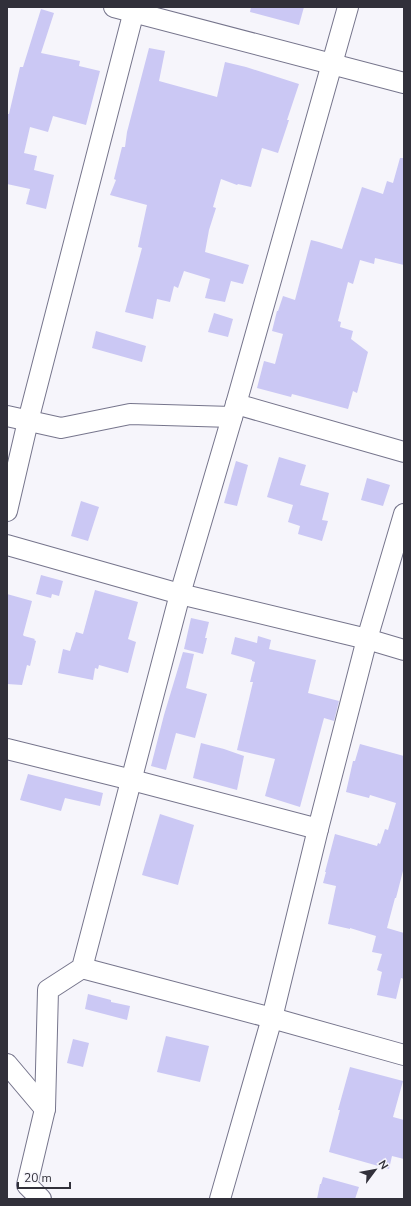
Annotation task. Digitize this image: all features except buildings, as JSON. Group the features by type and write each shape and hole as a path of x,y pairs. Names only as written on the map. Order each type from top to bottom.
{"street":[{"path":"114,7 135,10 331,65 404,83"},
{"path":"41,1199 27,1185 44,1108 48,990 82,968 180,594 234,410 348,7"},
{"path":"7,511 28,421 135,10"},
{"path":"7,416 61,428 130,414 234,410 404,452"},
{"path":"220,1199 272,1018 318,828 367,639 404,514"},
{"path":"7,545 180,594 367,639 404,650"},
{"path":"7,749 318,828"},
{"path":"82,968 272,1018 404,1055"},
{"path":"7,1064 44,1108"}]}
